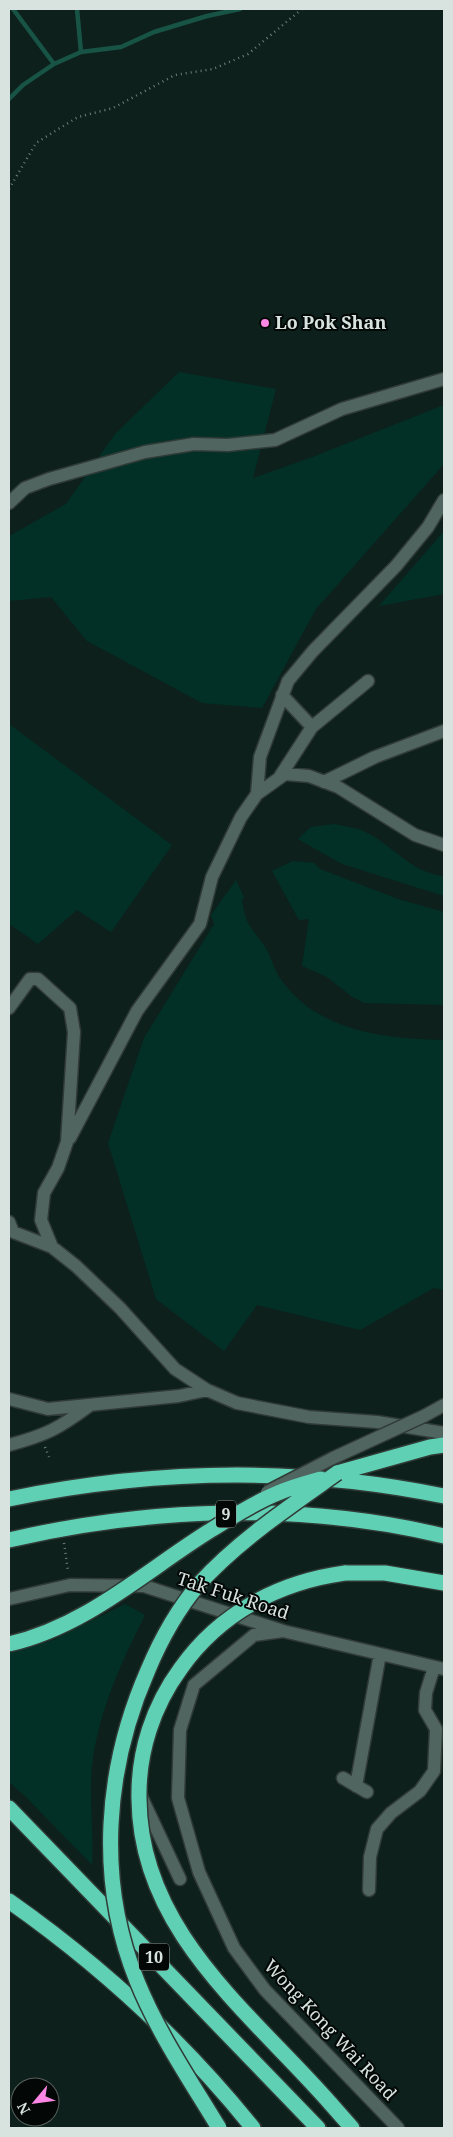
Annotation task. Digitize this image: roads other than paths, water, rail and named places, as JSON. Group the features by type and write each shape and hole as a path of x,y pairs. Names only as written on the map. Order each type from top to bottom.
{"highway":[{"path":"9,1644 34,1637 73,1621 148,1574 211,1530 276,1493 430,1447 444,1445"},
{"path":"9,1499 124,1480 208,1474 303,1475 368,1482 444,1496"},
{"path":"220,2128 155,2019 129,1959 118,1913 112,1865 110,1814 117,1765 140,1689 162,1639 190,1597 229,1555 288,1508 337,1474"},
{"name":"9","path":"9,1540 102,1523 144,1518 249,1513 343,1519 442,1537"},
{"path":"352,2128 305,2075 224,1990 176,1927 160,1896 148,1865 140,1830 138,1789 142,1756 152,1721 175,1676 198,1647 235,1613 266,1596 304,1581 345,1573 385,1573 444,1583"},
{"name":"10","path":"9,1808 318,2128"},
{"name":"10","path":"9,1901 69,1946 145,2011 216,2084 253,2128"}],"street":[{"path":"9,503 25,488 49,479 145,452 194,444 228,445 275,440 297,432 342,409 444,379"},
{"path":"257,794 260,757 288,681 314,651 396,566 417,540 444,500"},
{"path":"279,778 312,727 368,681"},
{"path":"282,695 312,727"},
{"path":"324,782 375,757 444,731"},
{"path":"52,1247 41,1220 44,1193 58,1168 67,1142 137,1011 200,924 212,877 241,817 257,794 285,774 309,776 338,787 415,835 444,845"},
{"path":"9,1008 30,979 33,978 38,979 70,1008 74,1032 67,1142"},
{"path":"9,1222 13,1232 52,1247 76,1266 120,1308 175,1369 207,1390 237,1403 309,1417 377,1422 444,1433"},
{"path":"9,1399 48,1409 179,1396 207,1390"},
{"path":"211,1530 275,1487 444,1405"},
{"path":"9,1445 41,1436 60,1428 89,1406"},
{"name":"Tak Fuk Road","path":"9,1599 70,1585 144,1586 283,1631 439,1668"},
{"name":"Wong Kong Wai Road","path":"283,1631 254,1635 194,1685 180,1730 178,1798 199,1872 234,1948 265,1990 398,2128"},
{"path":"343,1778 361,1789 380,1654"},
{"path":"368,1890 370,1857 377,1829 391,1812 420,1791 434,1771 436,1729 425,1710 426,1693 439,1668"},
{"path":"138,1789 180,1879"}],"waterway":[{"path":"13,9 54,64"},
{"path":"77,9 81,52"},
{"path":"9,99 23,85 54,64 81,52 121,47 154,32 207,16 240,9"}],"place":[{"name":"Lo Pok Shan","path":"265,323"}]}
